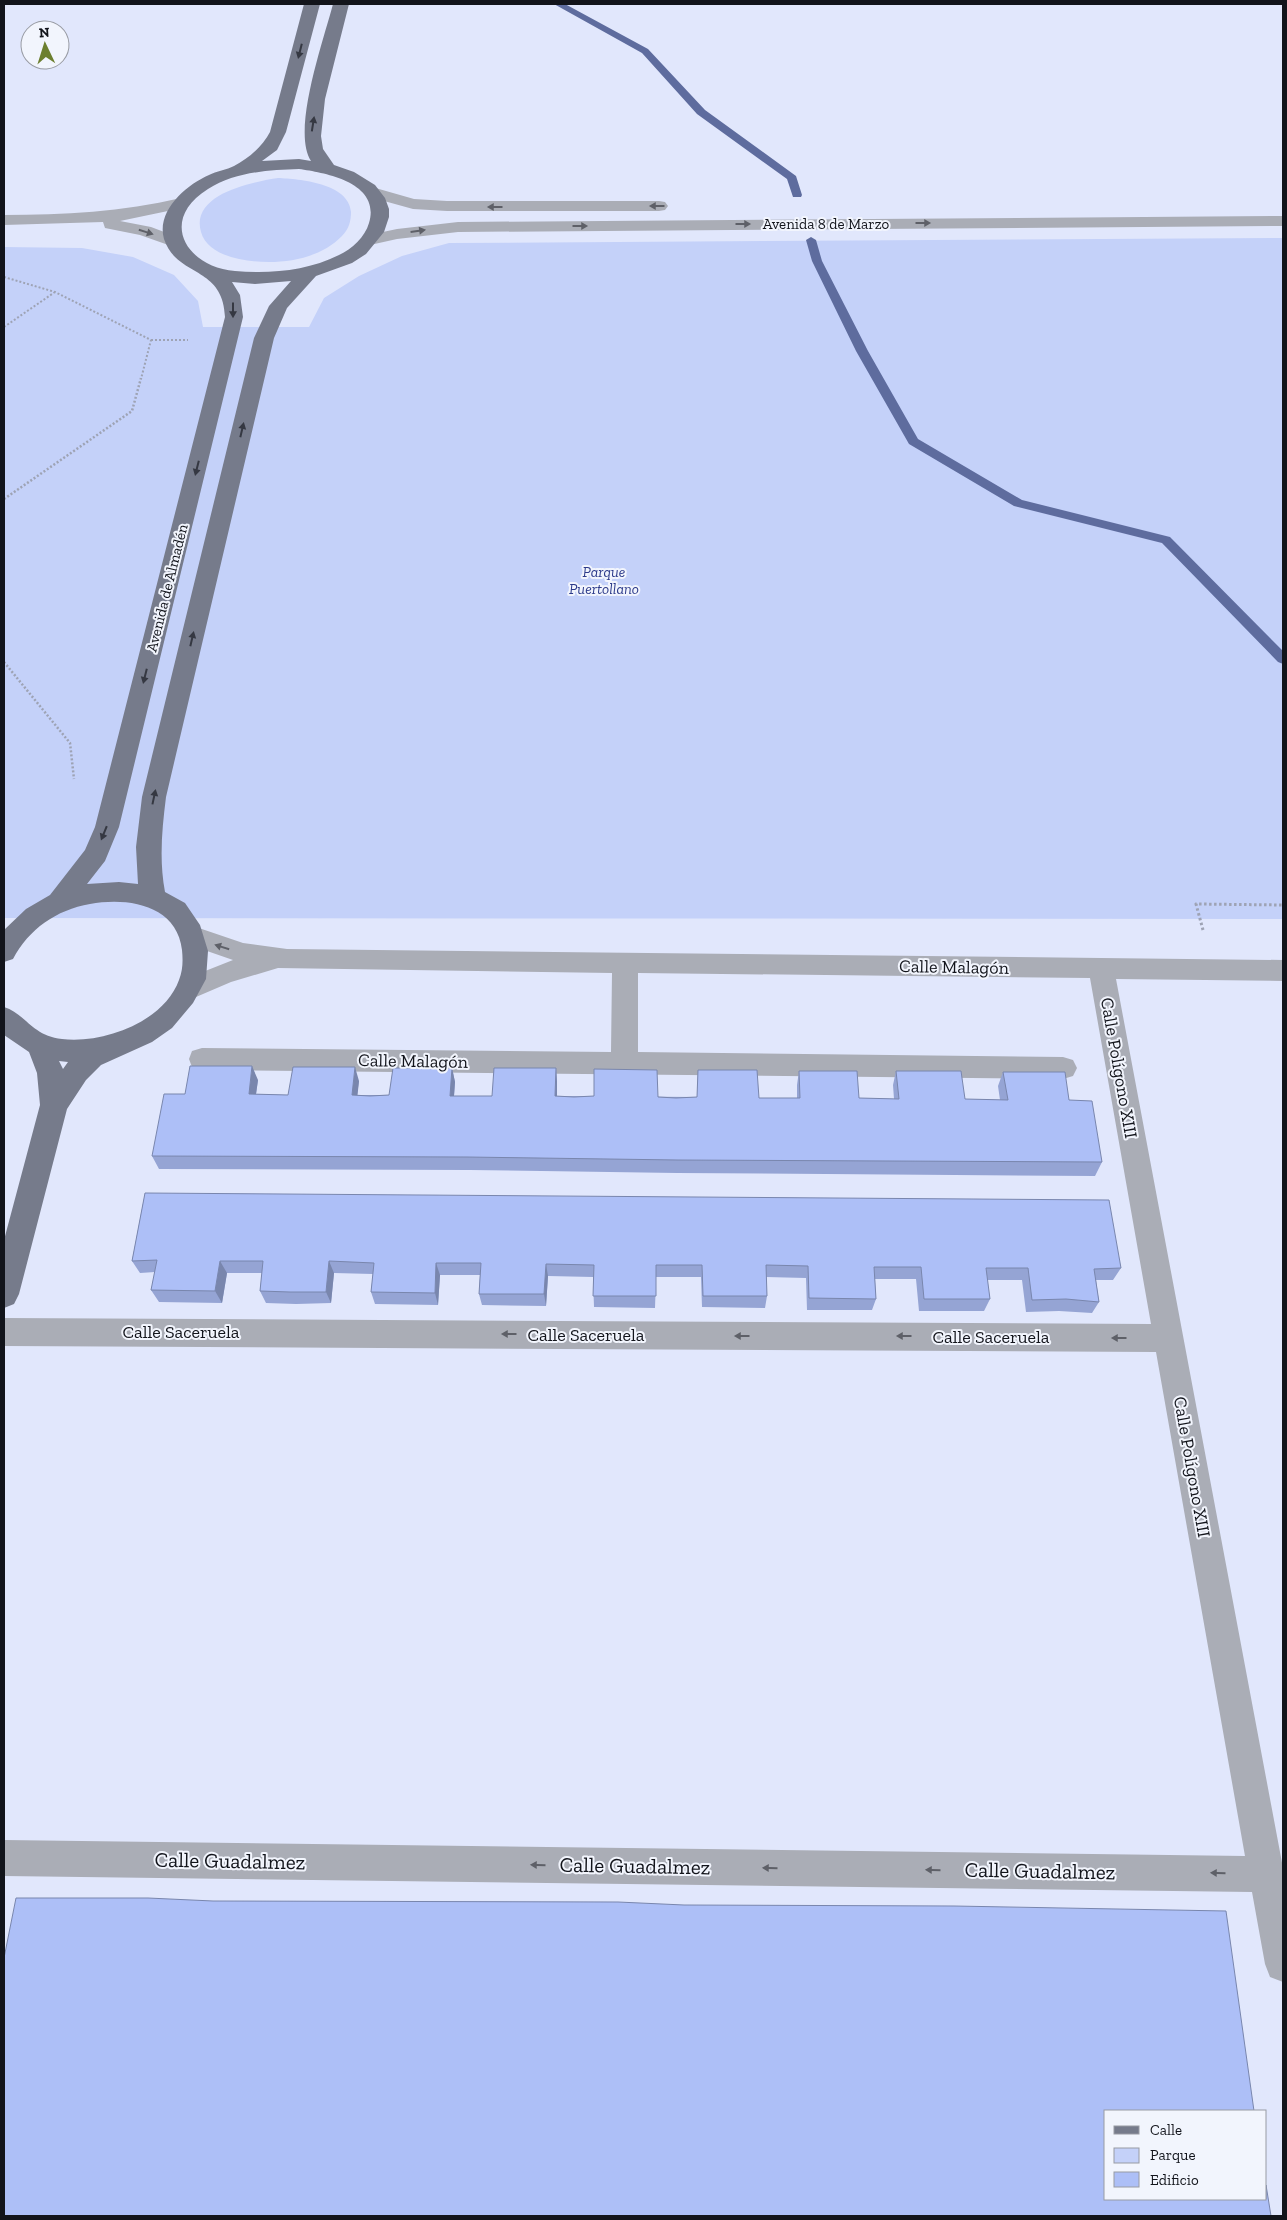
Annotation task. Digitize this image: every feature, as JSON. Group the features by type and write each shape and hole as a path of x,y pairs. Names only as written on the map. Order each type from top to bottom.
{"main road":[{"path":"240,170 271,146 278,132 312,4"},
{"path":"327,168 314,151 311,136 316,105 341,4"},
{"path":"299,164 327,168 360,182 372,192 380,207 379,223 370,240 348,258 334,265 308,274 274,279 239,278 210,270 194,262 182,253 174,242 171,229 174,216 181,203 196,189 216,178 240,170 269,165 299,164"},
{"name":"Avenida de Almadén","path":"59,902 96,854 107,827 234,317 234,301 228,286 210,270"},
{"path":"153,897 148,864 149,828 154,797 264,338 278,306 308,274"},
{"name":"Avenida de Almadén","path":"5,946 30,919 59,902 91,892 123,890 153,897 171,907 185,920 193,936 197,962 188,989 170,1014 143,1034 109,1047 85,1062 54,1105"},
{"name":"Avenida de Almadén","path":"4,1018 17,1033 39,1045 61,1050 85,1051 109,1047"},
{"name":"Avenida de Almadén","path":"4,1294 54,1105 51,1073 39,1045"}],"street":[{"path":"372,192 413,204 447,206 677,206"},
{"path":"4,220 82,220 139,213 181,203"},
{"path":"82,220 135,229 174,242"},
{"name":"Avenida 8 de Marzo","path":"370,240 397,234 458,227 1283,221"},
{"name":"Calle Malagón","path":"193,936 243,953 287,959 1283,970"},
{"name":"Calle Malagón","path":"188,989 211,977 234,969 287,959"},
{"path":"624,1062 625,962"},
{"name":"Calle Polígono XIII","path":"1101,969 1283,1964"},
{"name":"Calle Malagón","path":"202,1059 1063,1068"},
{"name":"Calle Saceruela","path":"4,1332 1168,1338"},
{"name":"Calle Guadalmez","path":"4,1858 1266,1874"}],"path":[{"path":"4,277 55,292 151,340 132,411 73,453 6,495 4,499"},
{"path":"4,327 55,292"},
{"path":"4,662 70,743 75,787"},
{"path":"1215,970 1196,904 1283,905"}],"green space":[{"path":"278,178 322,184 342,195 348,202 351,219 342,236 320,252 307,257 280,262 233,258 221,253 207,243 201,232 200,219 205,208 214,199 239,187"},
{"name":"Parque Puertollano","path":"1283,238 1283,659 1186,561 1283,665 1283,919 4,918 4,247 82,248 133,257 174,275 198,301 203,327 309,327 324,298 359,276 402,256 449,243"}],"building":[{"path":"190,1066 252,1066 249,1094 288,1095 293,1067 355,1067 352,1095 370,1096 389,1095 393,1068 452,1068 450,1096 492,1096 494,1068 556,1068 555,1096 574,1097 594,1096 594,1069 657,1070 658,1097 676,1098 697,1097 698,1070 757,1070 759,1098 800,1098 799,1071 857,1071 859,1098 899,1099 896,1071 961,1071 965,1099 1008,1100 1003,1072 1065,1072 1069,1100 1092,1101 1102,1162 152,1156 164,1094 185,1094"},
{"path":"145,1193 1109,1200 1121,1268 1094,1269 1099,1302 1066,1299 1032,1300 1028,1268 986,1268 990,1299 924,1299 921,1267 874,1267 876,1299 809,1298 808,1266 766,1265 767,1296 703,1296 702,1265 656,1265 656,1296 593,1296 594,1265 546,1264 544,1294 479,1294 481,1263 436,1263 435,1293 371,1292 374,1263 329,1261 326,1292 260,1291 263,1261 220,1261 215,1291 151,1290 157,1260 132,1261"},
{"path":"16,1898 148,1898 213,1901 618,1902 684,1905 954,1906 1226,1911 1254,2110 1104,2110 1104,2200 1267,2200 1267,2191 1271,2216 4,2216 4,1958"}],"waterway":[{"path":"559,4 645,51 701,112 792,178 797,195"},
{"path":"811,240 817,261 862,351 913,441 1018,503 1166,540 1283,659"}]}
